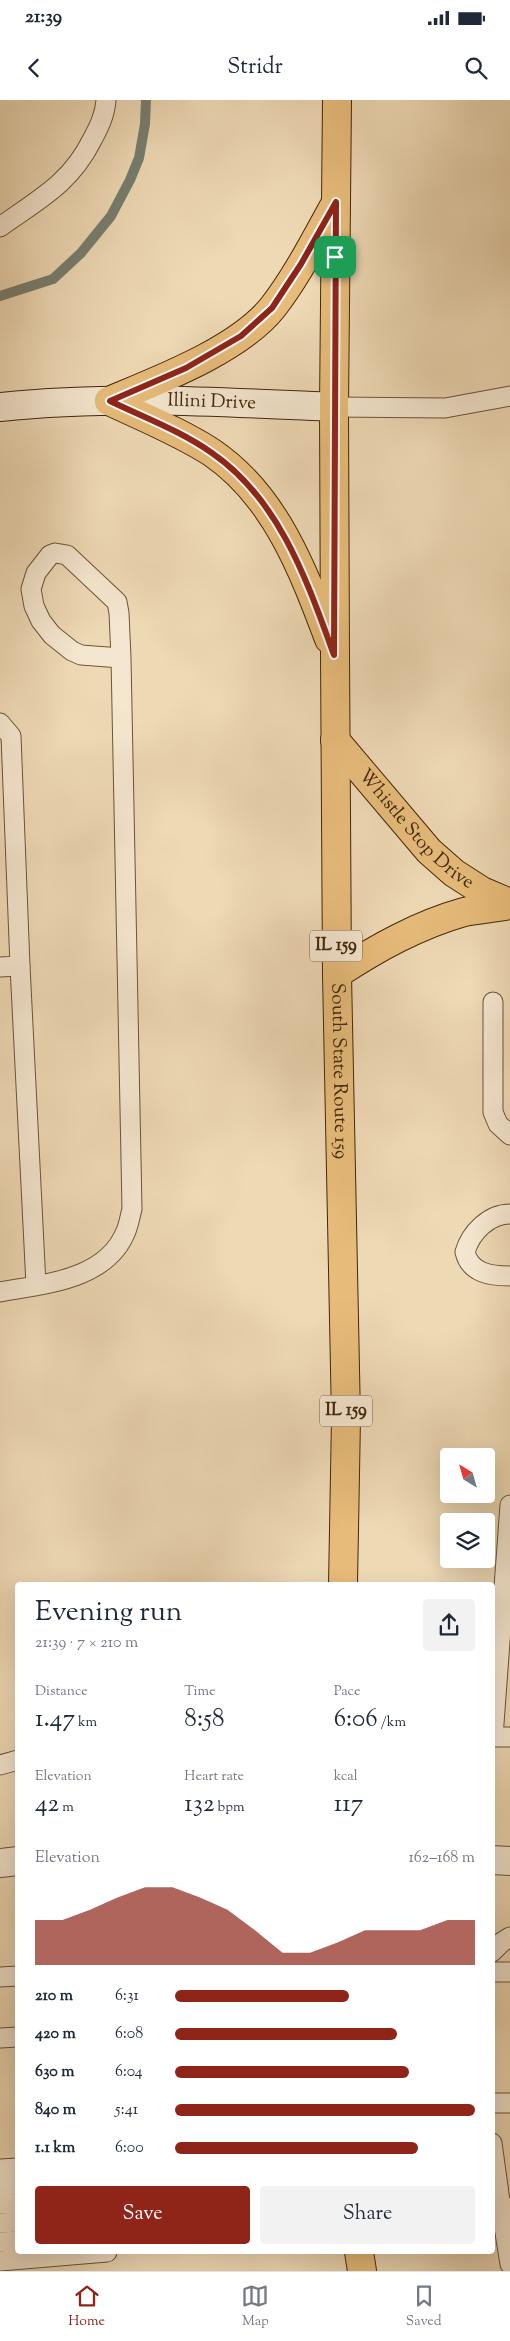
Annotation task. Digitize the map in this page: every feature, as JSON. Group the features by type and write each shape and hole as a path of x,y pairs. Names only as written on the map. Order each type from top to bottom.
{"main road":[{"name":"South State Route 159","path":"337,100 334,655 337,974 346,1418 343,1582"},
{"path":"110,401 186,368 241,336 272,308 301,264 336,202"},
{"name":"Illini Drive","path":"0,407 40,402 184,400 334,407"},
{"path":"110,401 211,452 248,482 276,521 304,575 334,655"},
{"name":"Whistle Stop Drive","path":"335,740 429,851 454,873 482,891 510,904"},
{"name":"Whistle Stop Drive","path":"337,974 376,948 408,933 465,912 510,904"},
{"path":"495,1860 510,1861"},
{"path":"0,1863 15,1861"},
{"path":"359,2254 362,2271"}],"lane":[{"path":"0,227 62,182 80,164 99,127 106,100"},
{"path":"334,407 445,408 510,396"},
{"path":"0,1292 73,1277 102,1262 123,1237 132,1209 121,658 119,613 116,602 67,555 61,553 50,555 36,574 31,589 34,606 41,621 52,635 72,651 82,655 121,658"},
{"path":"0,723 11,736 36,1285"},
{"path":"0,967 20,966"},
{"path":"493,1002 493,1112 498,1124 510,1135"},
{"path":"510,1214 494,1218 482,1226 472,1237 465,1252 471,1266 482,1272 496,1276 510,1276"},
{"path":"495,1710 510,1505"},
{"path":"495,1737 510,1737"},
{"path":"0,1765 15,1761"},
{"path":"495,1949 510,1937"},
{"path":"495,1972 510,1972"},
{"path":"0,1977 15,1976"},
{"path":"0,2038 15,2037"},
{"path":"495,2103 510,2102"},
{"path":"495,2158 505,2208 510,2264"},
{"path":"0,2169 15,2168"},
{"path":"0,2186 15,2185"},
{"path":"0,2204 15,2204"},
{"path":"0,2223 15,2222"},
{"path":"0,2242 15,2241"},
{"path":"0,2261 83,2254"}],"waterway":[{"path":"0,296 53,279 81,253 111,216 139,158 145,124 146,100"}],"route":[{"path":"336,202 335,257 334,655 304,575 276,521 248,482 211,452 110,401 186,368 241,336 272,308 301,264 336,202"}]}
